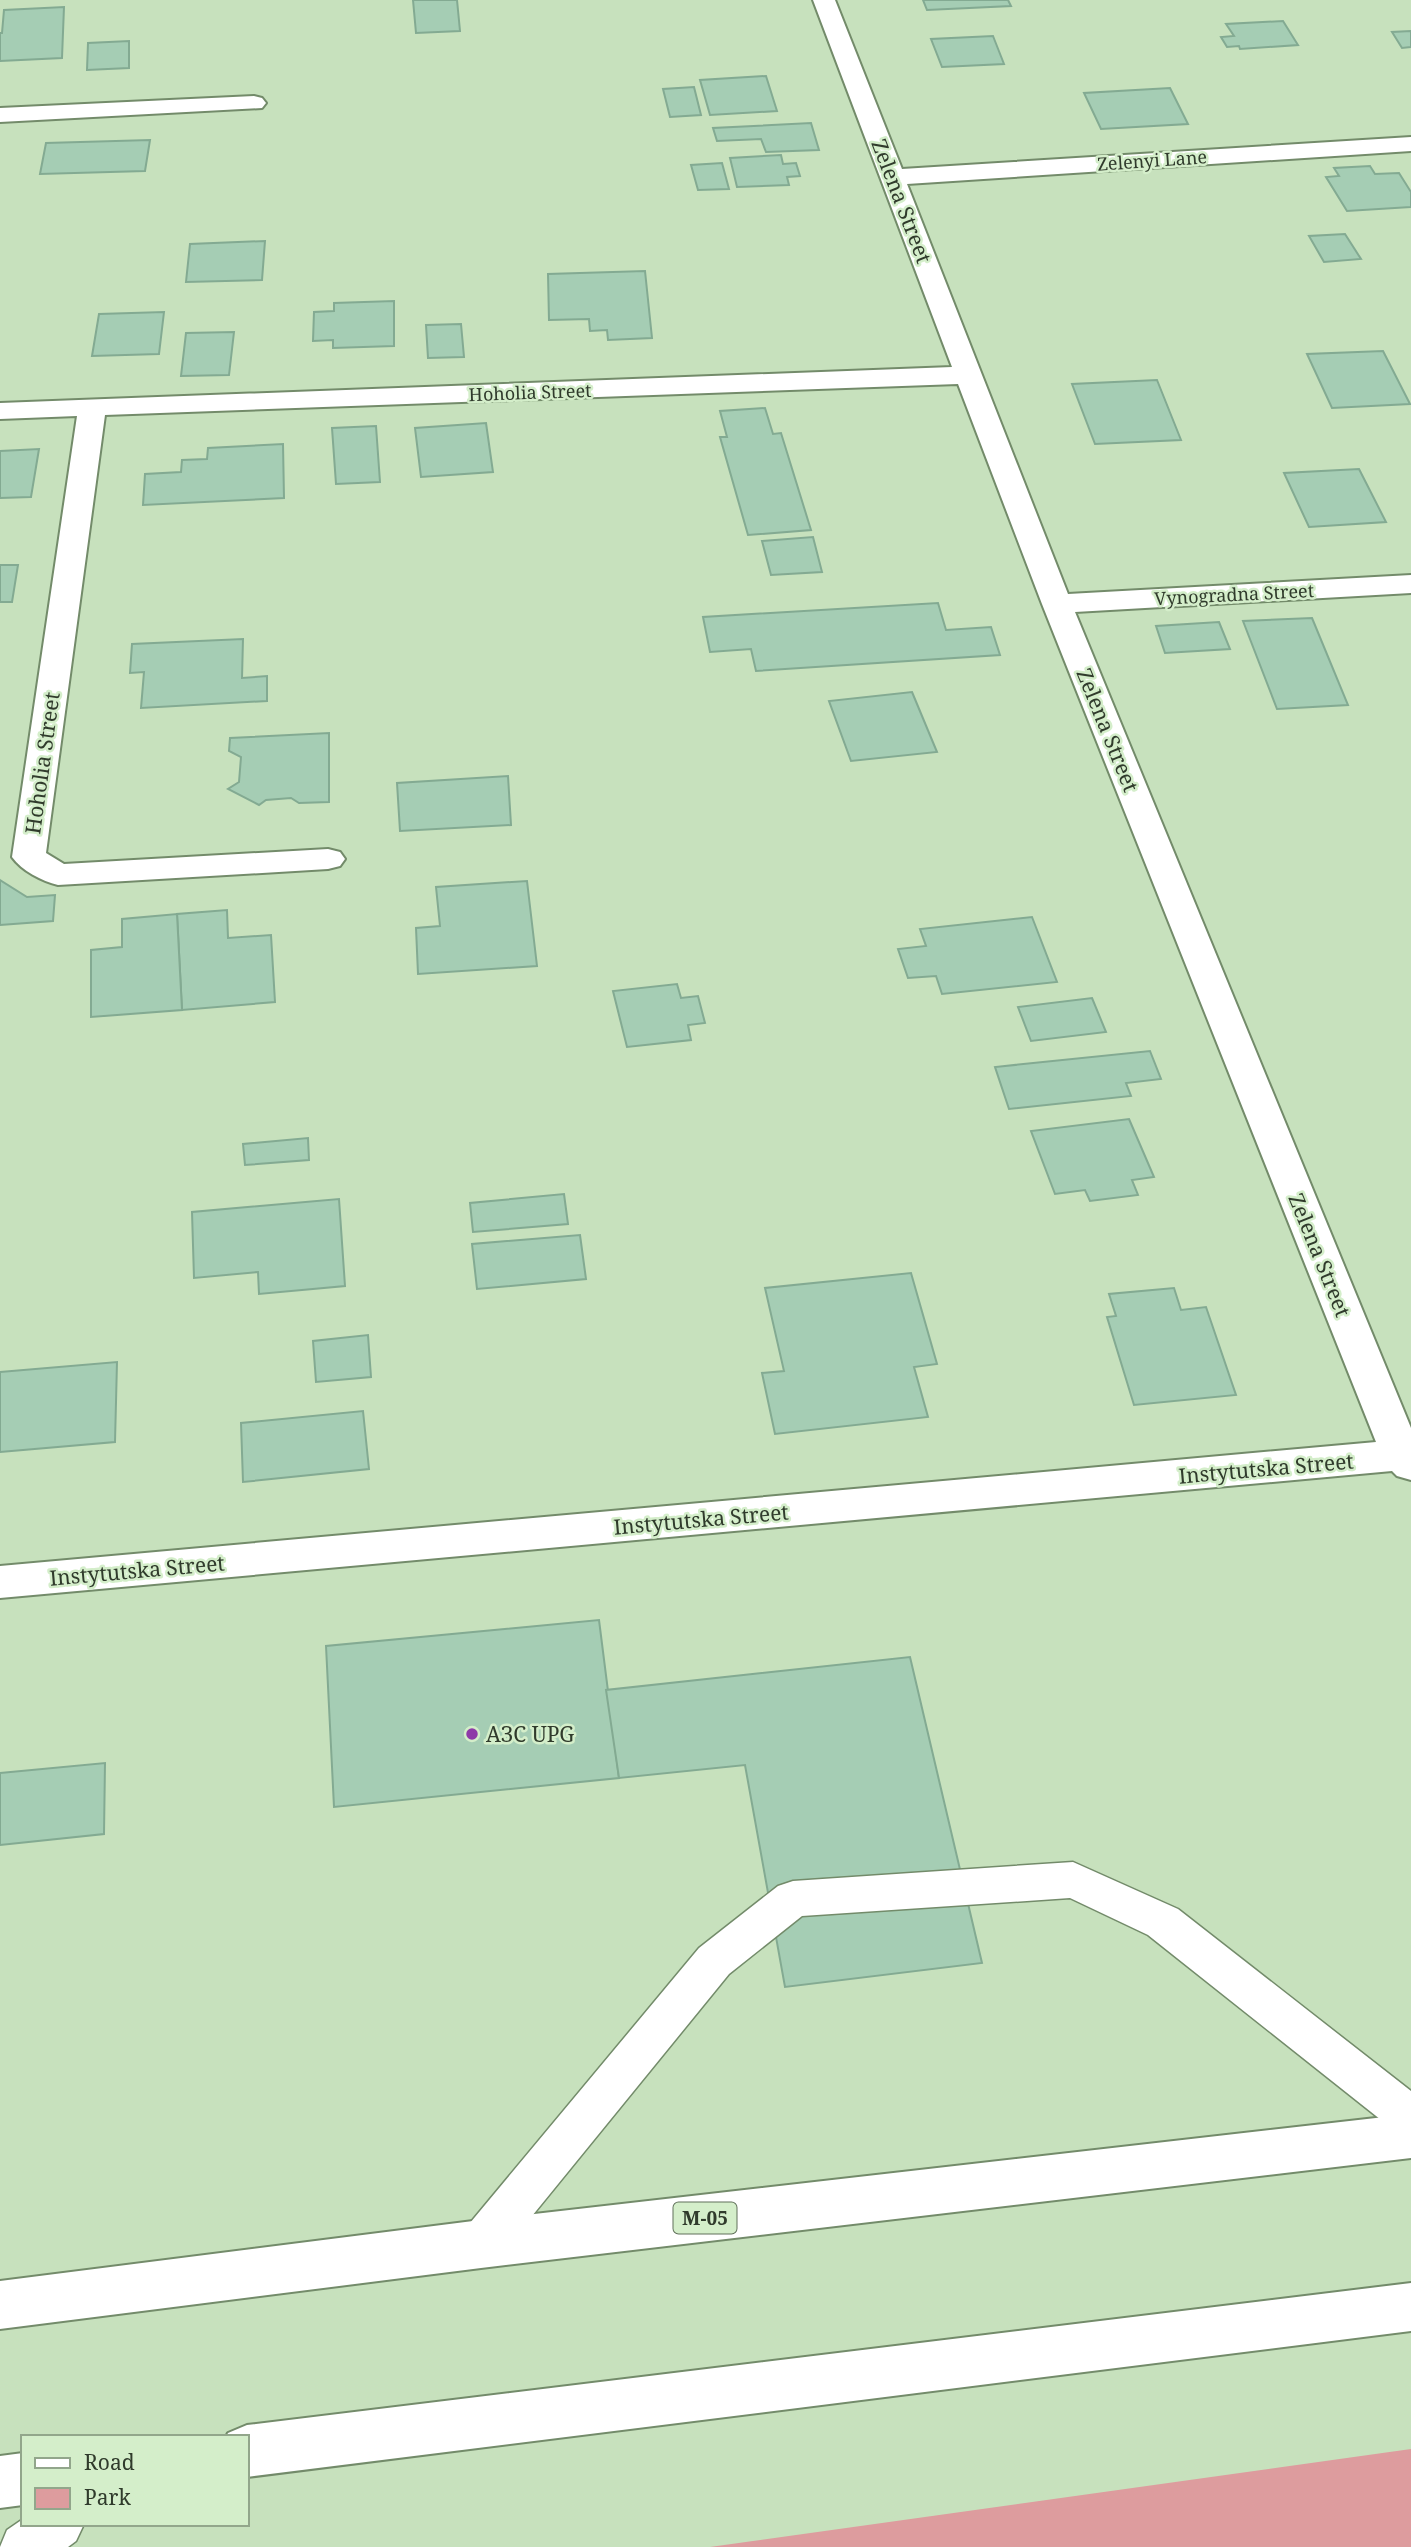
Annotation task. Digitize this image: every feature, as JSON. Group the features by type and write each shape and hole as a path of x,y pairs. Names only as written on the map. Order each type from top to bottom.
{"main road":[{"name":"Zelena Street","path":"824,0 1057,604 1237,1052 1407,1460"},
{"path":"0,115 254,103"},
{"name":"Zelenyi Lane","path":"894,177 1411,144"},
{"name":"Hoholia Street","path":"0,411 968,375"},
{"name":"Hoholia Street","path":"92,408 29,857 58,876 328,859"},
{"name":"Vynogradna Street","path":"1057,604 1411,584"},
{"name":"Instytutska Street","path":"0,1582 1407,1460"},
{"name":"М-05","path":"0,2305 481,2244 1411,2136"},
{"path":"248,2451 1411,2307"},
{"path":"0,2482 21,2479"}],"lane":[{"path":"481,2244 714,1961 793,1899 1073,1880 1163,1922 1411,2117"},
{"path":"24,2547 56,2526"}],"green space":[{"path":"1411,2449 1411,2547 710,2547"}],"building":[{"path":"413,0 457,0 460,31 416,33"},
{"path":"923,0 1008,0 1011,6 927,10"},
{"path":"64,7 62,58 0,61 0,33 4,10"},
{"path":"1283,21 1298,45 1240,49 1239,46 1227,47 1221,37 1234,36 1226,24"},
{"path":"1411,31 1411,47 1402,48 1392,32"},
{"path":"993,36 1004,64 942,67 931,39"},
{"path":"129,41 129,68 87,70 88,43"},
{"path":"766,76 777,111 710,115 700,80"},
{"path":"694,87 701,115 670,117 663,89"},
{"path":"1170,88 1188,124 1101,129 1084,93"},
{"path":"811,123 819,150 766,152 761,139 717,141 713,128"},
{"path":"150,140 145,171 40,174 46,143"},
{"path":"781,155 783,164 796,163 800,176 787,177 789,185 737,187 730,158"},
{"path":"722,163 729,189 698,190 691,165"},
{"path":"1370,166 1375,174 1399,173 1411,192 1411,207 1347,211 1326,177 1339,176 1334,168"},
{"path":"1345,234 1361,259 1324,262 1309,236"},
{"path":"265,241 262,280 186,282 190,244"},
{"path":"645,271 652,338 608,340 607,330 590,331 589,319 549,320 548,274"},
{"path":"394,301 394,346 333,348 333,340 313,341 314,312 334,311 334,303"},
{"path":"164,312 159,354 92,356 99,314"},
{"path":"461,324 464,357 428,358 426,325"},
{"path":"234,332 229,375 181,376 186,333"},
{"path":"1383,351 1410,404 1332,408 1307,354"},
{"path":"1157,380 1181,440 1095,444 1072,384"},
{"path":"765,408 773,434 781,433 811,530 748,535 720,437 727,437 720,411"},
{"path":"486,423 493,472 421,477 415,428"},
{"path":"376,426 380,482 336,484 332,428"},
{"path":"283,444 284,498 143,505 145,474 181,472 182,460 207,459 208,448"},
{"path":"39,449 31,497 0,498 0,451"},
{"path":"1359,469 1386,522 1309,527 1284,473"},
{"path":"813,537 822,572 771,575 762,541"},
{"path":"0,565 18,565 12,602 0,602"},
{"path":"938,603 946,630 991,627 1000,655 756,671 751,649 710,652 703,617"},
{"path":"1312,618 1348,705 1277,709 1243,621"},
{"path":"1219,622 1230,649 1165,653 1156,626"},
{"path":"243,639 242,678 267,676 267,701 141,708 144,672 130,673 132,644"},
{"path":"912,692 937,752 851,761 829,701"},
{"path":"329,733 329,802 299,803 291,798 266,800 259,805 228,789 239,782 241,757 229,751 230,738"},
{"path":"508,776 511,825 400,831 397,783"},
{"path":"0,880 27,897 55,895 53,921 0,925"},
{"path":"527,881 537,966 418,974 416,928 440,926 436,887"},
{"path":"227,910 228,938 271,935 275,1002 182,1010 177,914"},
{"path":"177,914 182,1010 91,1017 91,950 122,947 122,919"},
{"path":"1032,917 1057,982 942,994 936,976 908,978 898,949 926,946 920,929"},
{"path":"677,984 681,998 698,996 705,1023 688,1025 691,1040 627,1047 613,991"},
{"path":"1092,998 1106,1032 1031,1041 1018,1007"},
{"path":"1150,1051 1161,1079 1126,1083 1131,1096 1009,1109 995,1067"},
{"path":"1129,1119 1154,1177 1132,1180 1138,1195 1090,1201 1085,1190 1055,1194 1031,1131"},
{"path":"308,1138 309,1160 245,1165 243,1144"},
{"path":"564,1194 568,1224 473,1232 470,1203"},
{"path":"339,1199 345,1286 259,1294 258,1272 194,1278 192,1212"},
{"path":"580,1235 586,1279 477,1289 472,1244"},
{"path":"911,1273 937,1364 914,1367 928,1417 775,1434 762,1373 784,1371 765,1288"},
{"path":"1174,1288 1181,1310 1206,1307 1236,1395 1134,1405 1107,1317 1116,1316 1109,1294"},
{"path":"368,1335 371,1377 316,1382 313,1341"},
{"path":"117,1362 115,1442 0,1452 0,1372"},
{"path":"363,1411 369,1469 243,1482 241,1423"},
{"name":"АЗС UPG","path":"599,1620 619,1778 334,1807 326,1646"},
{"path":"910,1657 982,1963 785,1987 745,1765 619,1778 606,1690"},
{"path":"105,1763 104,1834 0,1845 0,1773"}],"place":[{"name":"АЗС UPG","path":"472,1734"}]}
